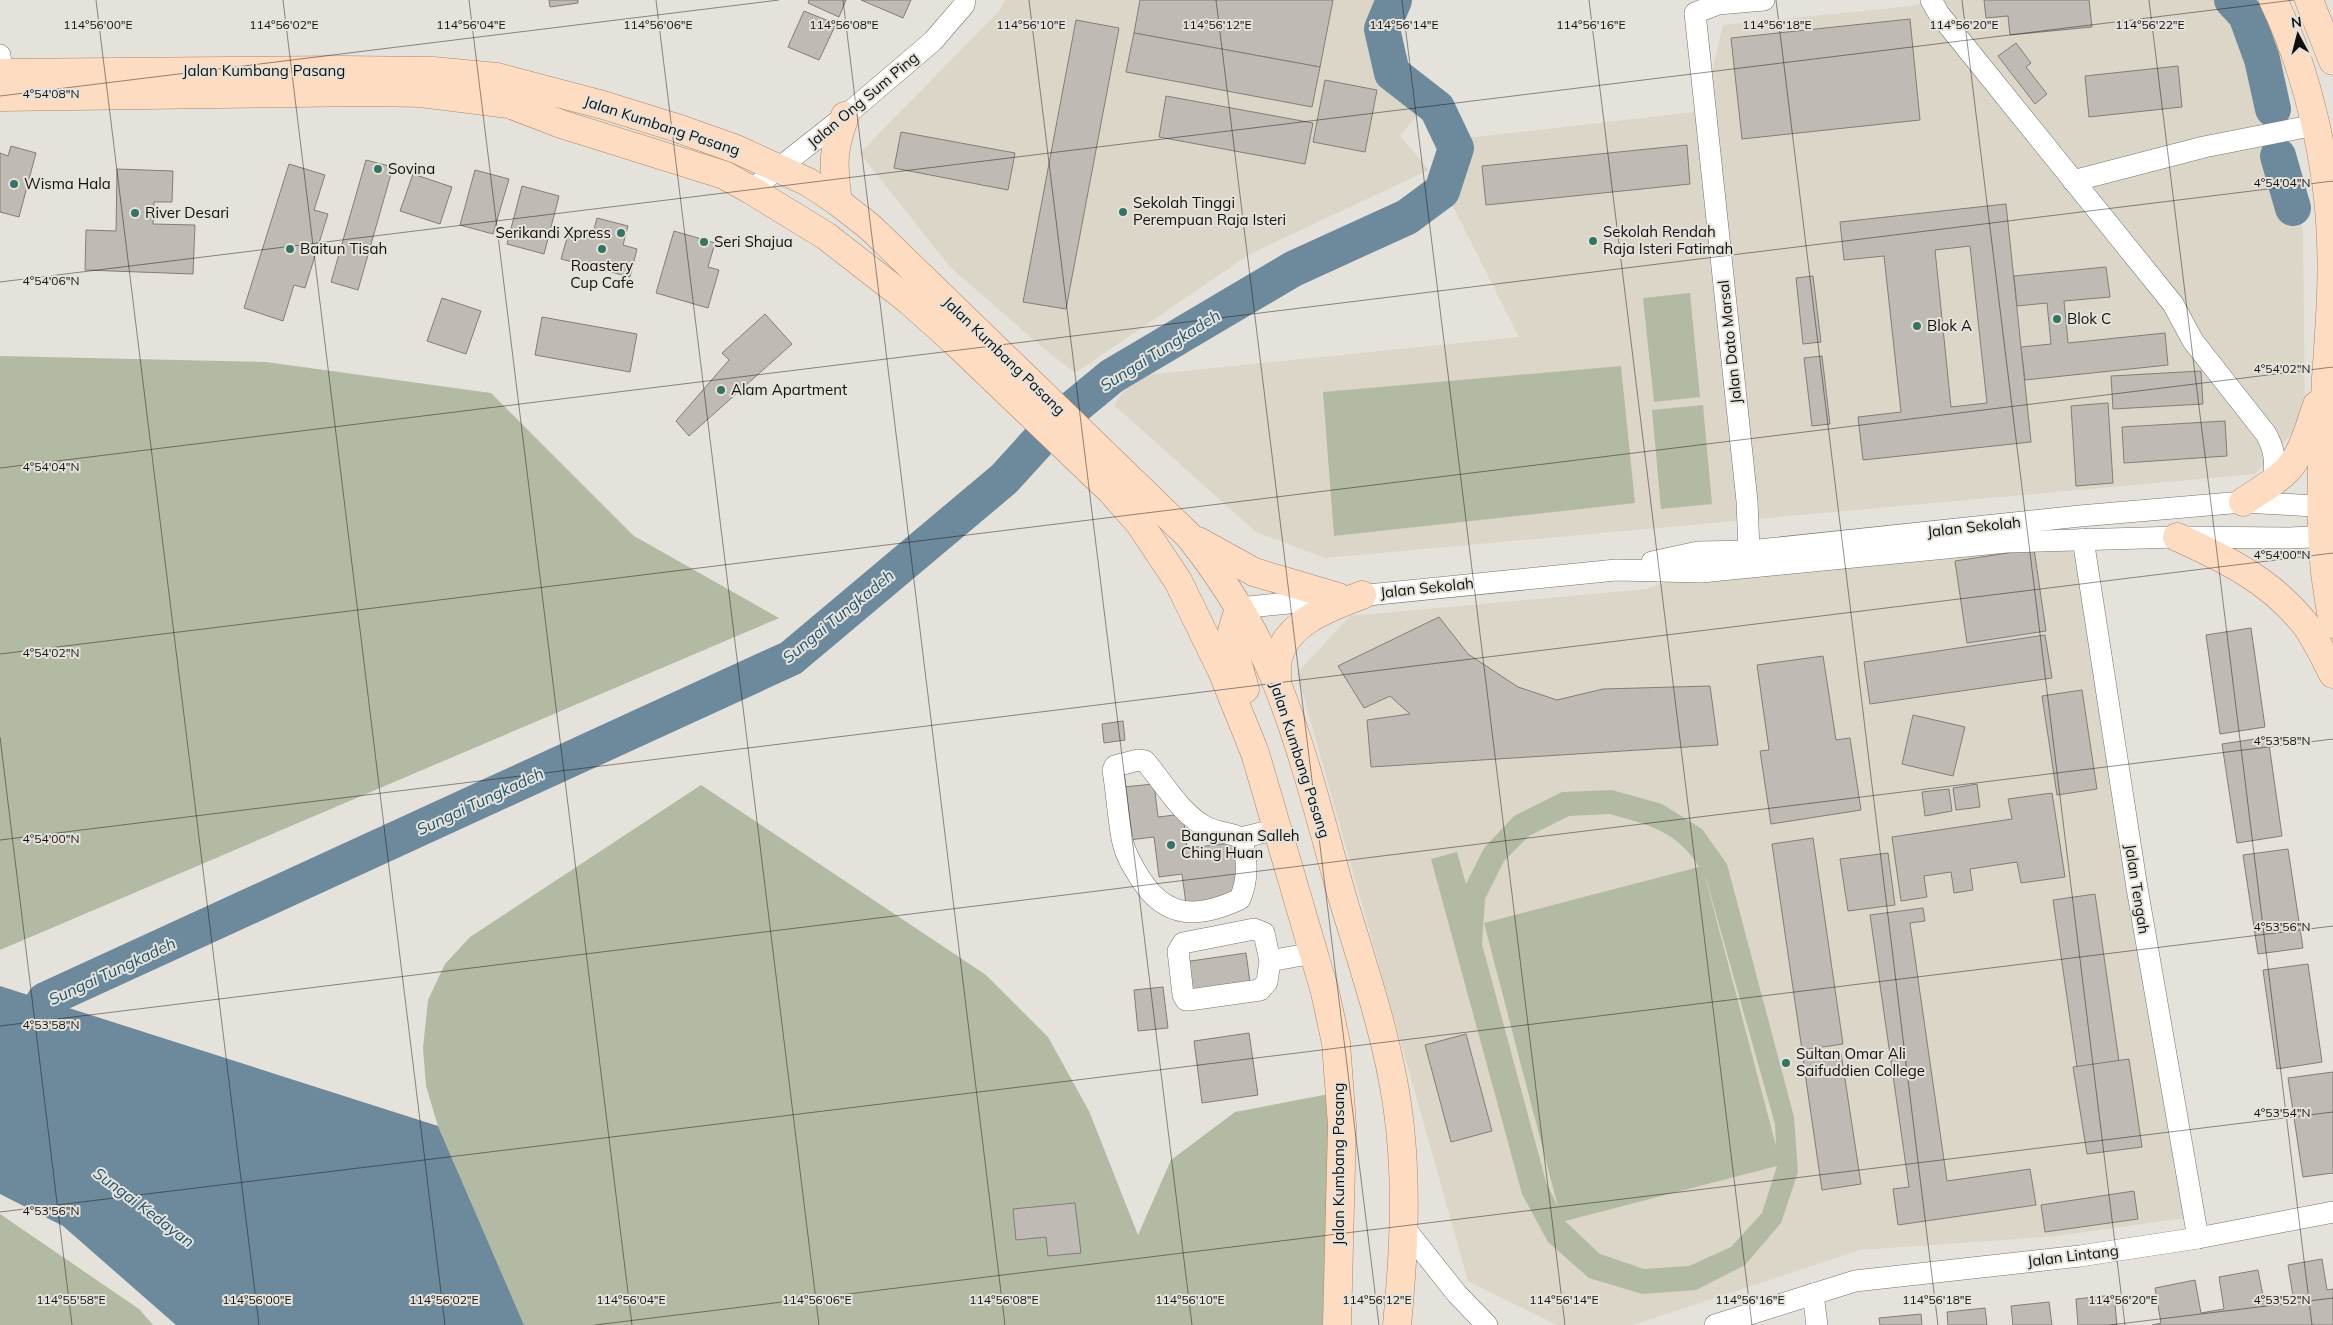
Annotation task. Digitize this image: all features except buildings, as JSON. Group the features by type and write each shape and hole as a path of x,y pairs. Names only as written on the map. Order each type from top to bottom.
{"main road":[{"path":"2243,502 2273,481 2294,462 2302,447 2326,379 2331,350 2332,240 2323,160 2315,125 2285,27 2273,0"},
{"path":"2309,0 2333,61"},
{"name":"Jalan Kumbang Pasang","path":"0,74 342,70 433,71 496,77 541,88 677,128 736,149 808,182 870,227 1022,389 1088,454 1190,537 1213,567 1238,608 1276,682 1294,728 1387,1055 1397,1104 1402,1158 1403,1226 1398,1324"},
{"name":"Jalan Kumbang Pasang","path":"0,74 421,93 508,104 561,124 724,175 788,212 859,260 953,340 1022,389"},
{"path":"838,202 833,163 836,140 845,116"},
{"path":"2326,379 2328,536 2325,570 2333,624"},
{"name":"Jalan Kumbang Pasang","path":"1088,454 1111,492 1140,524 1160,553 1178,581 1202,628 1255,753 1325,992 1336,1043 1342,1125 1337,1325"},
{"path":"1190,537 1254,572 1350,596"},
{"path":"2177,537 2229,560 2268,586 2306,626 2333,674"},
{"path":"1160,553 1208,592 1238,608 1232,631 1233,647 1250,709 1255,753"},
{"path":"1276,682 1278,655 1289,637 1304,622 1350,596"}],"street":[{"name":"Jalan Ong Sum Ping","path":"751,190 845,116 932,42 964,5 965,0"},
{"name":"Jalan Dato Marsal","path":"1749,552 1747,501 1694,13 1718,4 1764,0"},
{"path":"1931,0 1939,14 2173,304 2193,341 2229,384 2266,434 2273,446 2276,465 2273,481"},
{"path":"2073,181 2204,147 2315,125"},
{"name":"Jalan Sekolah","path":"1238,608 1616,570 1698,552 1749,552 2080,516 2243,502 2328,506"},
{"name":"Jalan Sekolah","path":"1616,570 1701,572 2007,542 2177,537 2328,536"},
{"name":"Jalan Tengah","path":"2083,539 2137,888 2198,1238"},
{"path":"1241,838 1245,850 1247,868 1240,899 1208,911 1191,913 1171,910 1146,889 1131,865 1124,844 1113,770 1116,766 1138,760 1145,761 1193,819 1210,829 1232,833 1241,838 1277,829"},
{"path":"1260,930 1264,934 1270,961 1267,982 1260,990 1189,1000 1186,1000 1183,995 1178,951 1183,943 1260,930"},
{"path":"1270,961 1313,953"},
{"name":"Jalan Lintang","path":"1715,1325 1855,1281 2080,1256 2198,1238 2333,1212"},
{"path":"1403,1226 1457,1294 1487,1325"},
{"path":"1813,1294 1818,1325"}],"shaded area":[{"name":"Sekolah Tinggi Perempuan Raja Isteri","path":"1005,0 1376,0 1366,39 1377,80 1417,115 1400,136 1429,170 1250,254 1075,373 1043,348 950,267 860,153 999,11"},
{"path":"1929,0 2241,0 2303,231 2305,419 2255,474 1325,558 1256,532 1114,405 1135,376 1519,337 1447,195 1467,138 1703,111 1723,25 1912,6"},
{"name":"Sultan Omar Ali Saifuddien College","path":"1980,539 2074,549 2199,1216 2057,1236 1860,1250 1633,1325 1557,1325 1468,1281 1297,673 1350,616 1647,589 1674,579"}],"green space":[{"path":"1690,293 1700,397 1654,402 1643,298"},
{"path":"0,356 266,362 491,393 634,536 779,618 0,950"},
{"path":"1621,366 1635,503 1334,536 1323,392"},
{"path":"1703,405 1712,504 1661,509 1652,410"},
{"path":"701,785 986,975 1048,1037 1089,1111 1138,1235 1171,1160 1235,1112 1329,1094 1329,1325 524,1325 438,1126 426,1086 423,1048 428,1000 445,964 470,937"},
{"path":"1612,790 1662,804 1702,829 1727,864 1794,1117 1798,1172 1781,1223 1745,1265 1696,1290 1642,1294 1589,1278 1548,1242 1522,1194 1431,859 1457,852 1466,884 1484,848 1514,816 1562,792","holes":["1609,814 1636,821 1671,837 1681,845 1699,867 1484,923 1558,1207 1546,1182 1482,944 1485,899 1504,861 1529,836 1569,816","1705,876 1775,1124 1776,1146","1777,1166 1762,1213 1731,1247 1689,1266 1644,1269 1600,1254 1565,1221"]},
{"path":"0,1214 139,1309 153,1325 0,1325"}],"water":[{"name":"Sungai Kedayan","path":"0,986 438,1126 524,1325 176,1325 63,1226 0,1194"}],"waterway":[{"name":"Sungai Tungkadeh","path":"0,1071 45,1000 791,658 1004,479 1055,423 1112,376 1293,269 1407,217 1442,191 1456,148 1437,108 1392,73 1382,29 1394,0"},
{"name":"Sungai Tungkadeh","path":"2232,0 2246,15 2262,59 2273,109"},
{"name":"Sungai Tungkadeh","path":"2278,156 2293,208"}],"place":[{"name":"Sovina","path":"378,169"},
{"name":"Wisma Hala","path":"14,184"},
{"name":"Sekolah Tinggi Perempuan Raja Isteri","path":"1123,212"},
{"name":"River Desari","path":"135,213"},
{"name":"Serikandi Xpress","path":"621,233"},
{"name":"Sekolah Rendah Raja Isteri Fatimah","path":"1593,241"},
{"name":"Seri Shajua","path":"704,242"},
{"name":"Baitun Tisah","path":"290,249"},
{"name":"Roastery Cup Cafe","path":"602,249"},
{"name":"Blok C","path":"2057,319"},
{"name":"Blok A","path":"1917,326"},
{"name":"Alam Apartment","path":"721,390"},
{"name":"Bangunan Salleh Ching Huan","path":"1171,845"},
{"name":"Sultan Omar Ali Saifuddien College","path":"1786,1063"}]}
